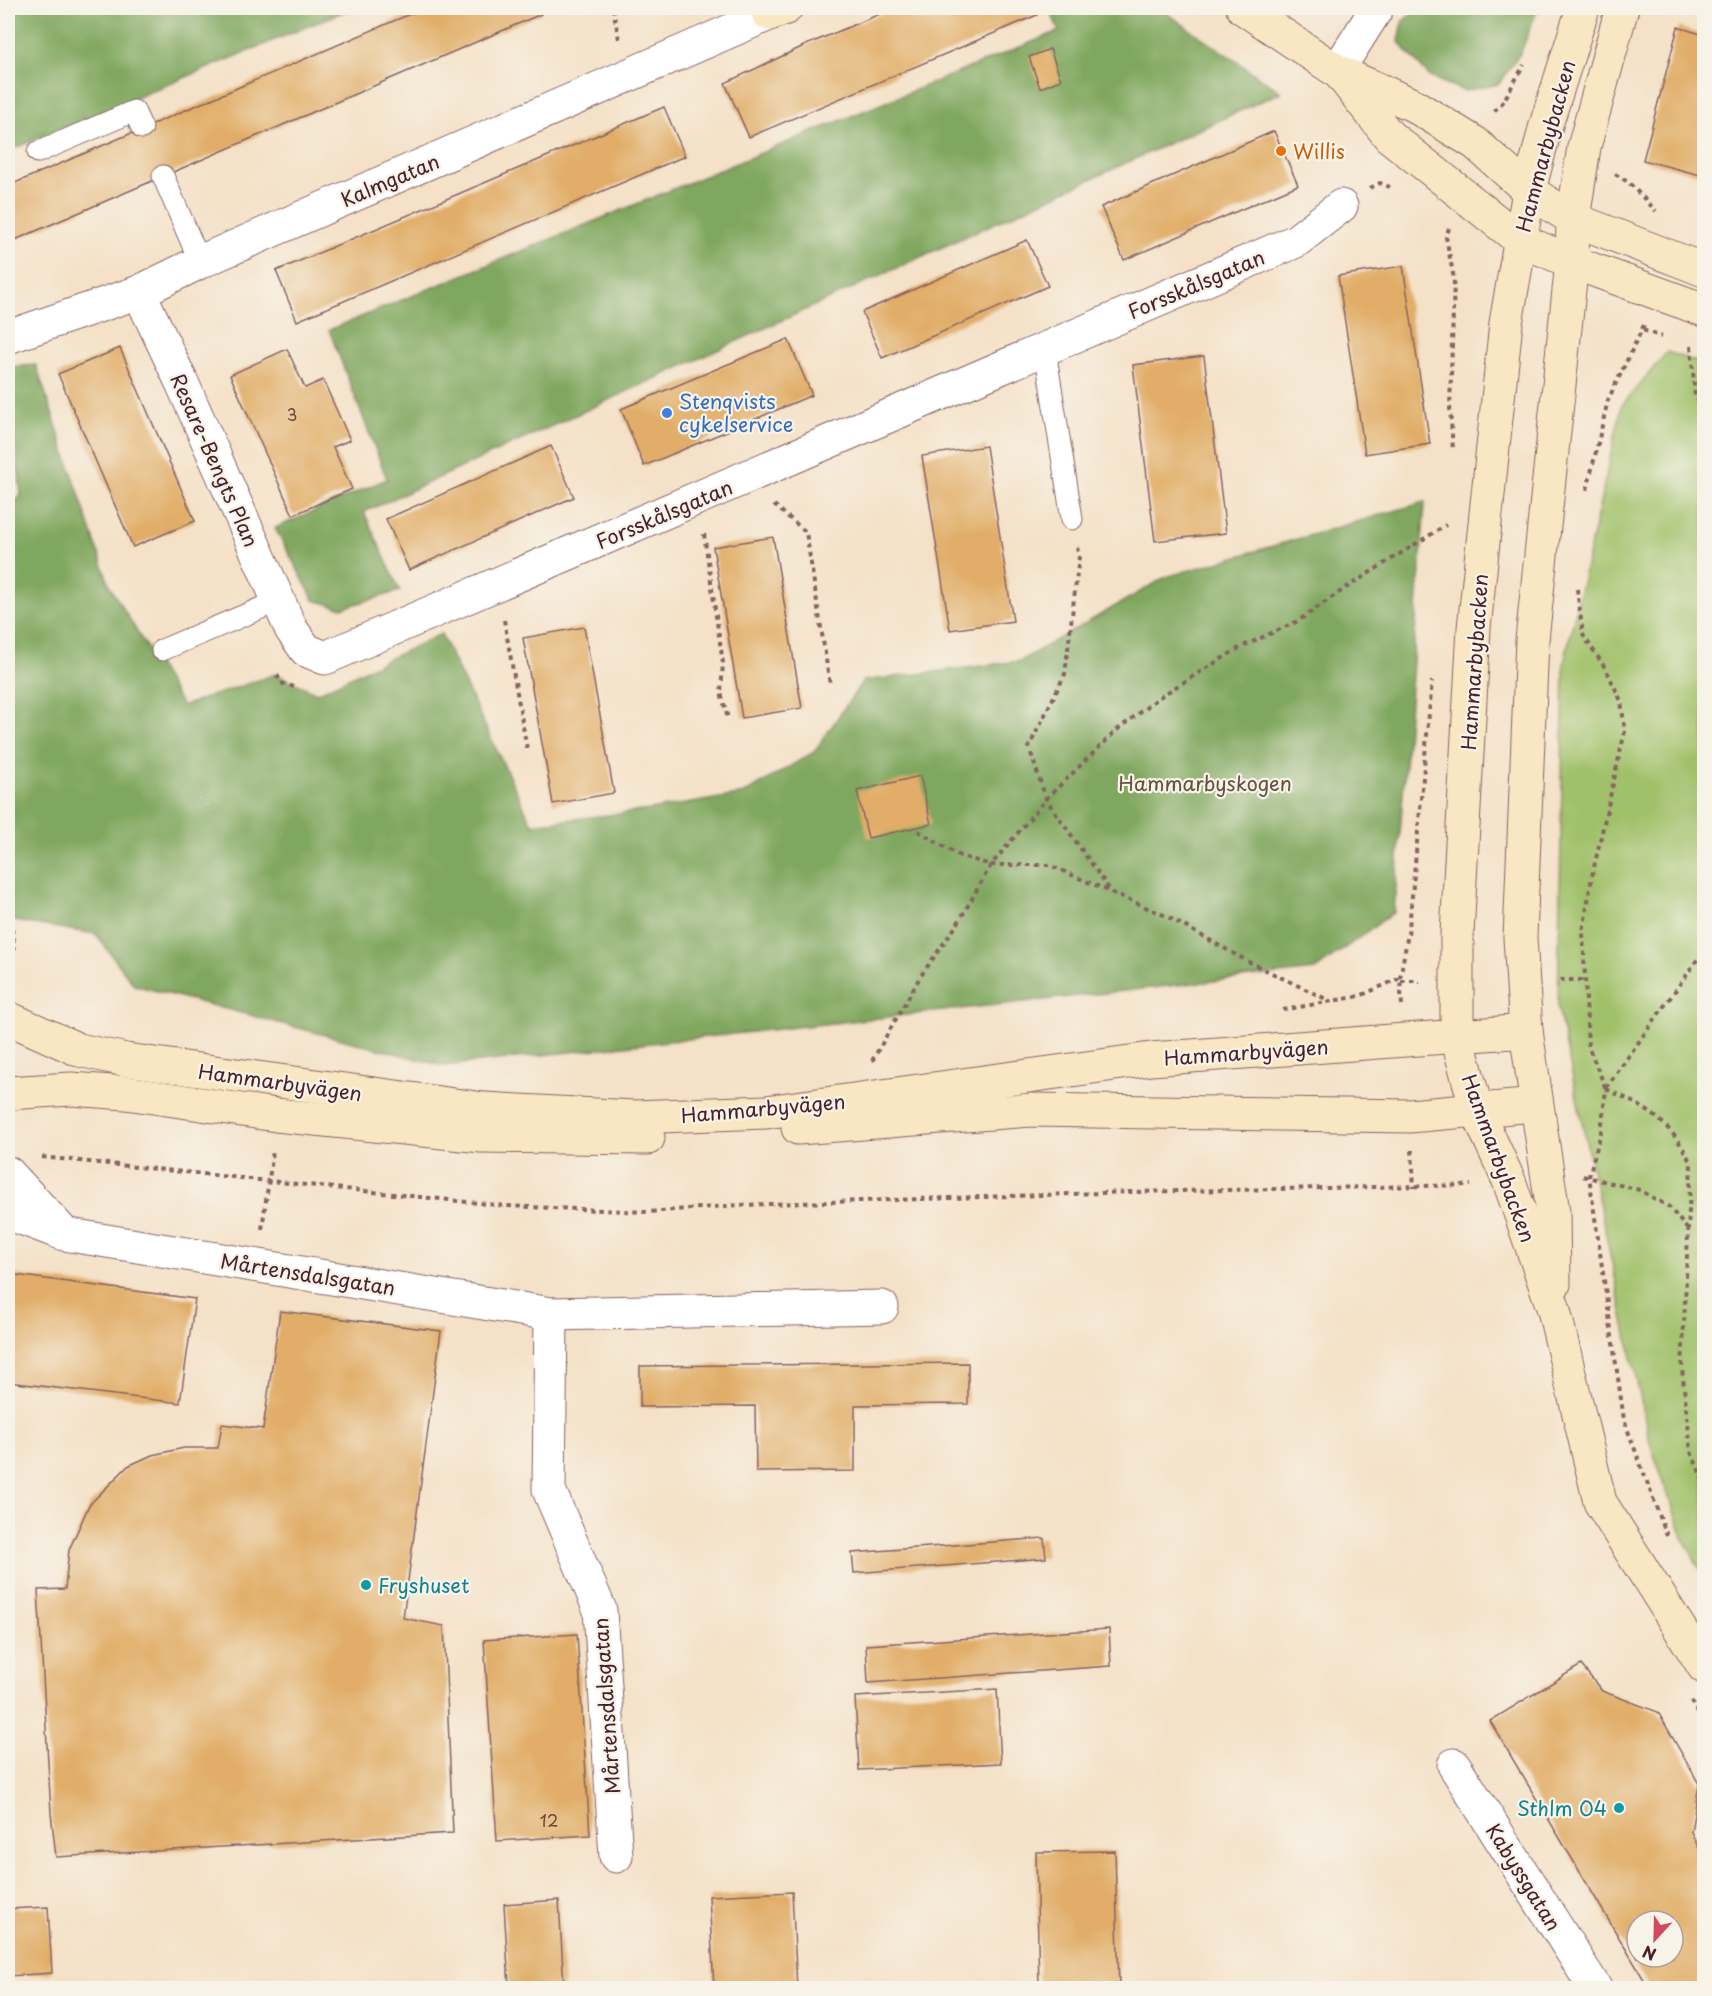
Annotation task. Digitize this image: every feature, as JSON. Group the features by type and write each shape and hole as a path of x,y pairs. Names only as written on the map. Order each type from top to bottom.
{"main road":[{"path":"1243,8 1337,71 1413,105 1475,143 1529,191 1573,219 1704,270"},
{"name":"Hammarbybacken","path":"1583,8 1546,125 1529,191 1506,323 1474,628 1457,934 1456,1037 1477,1111 1509,1181 1554,1310 1600,1502 1704,1667"},
{"name":"Hammarbybacken","path":"1554,1310 1553,1212 1526,1031 1520,938 1532,639 1572,262 1573,219 1584,147 1622,8"},
{"path":"1337,71 1389,135 1520,240 1572,262 1704,310"},
{"name":"Hammarbyvägen","path":"8,1018 79,1050 126,1060 484,1109 634,1118 766,1112 1151,1059 1526,1031"},
{"name":"Hammarbyvägen","path":"8,1093 71,1089 126,1093 276,1115 482,1136 627,1140 1030,1110 1385,1116 1536,1105"}],"street":[{"path":"1337,71 1377,8"},
{"name":"Kalmgatan","path":"8,338 139,292 200,262 774,10"},
{"name":"Forsskålsgatan","path":"285,615 306,650 326,658 1296,241 1341,206"},
{"name":"Resare-Bengts Plan","path":"139,292 285,615"},
{"path":"8,1173 64,1234"},
{"name":"Mårtensdalsgatan","path":"8,1213 64,1234 551,1314 882,1307"},
{"name":"Mårtensdalsgatan","path":"551,1314 549,1490 600,1610 616,1856"},
{"name":"Kabyssgatan","path":"1454,1765 1595,1989"}],"lane":[{"path":"38,152 134,111 142,128"},
{"path":"163,176 200,262"},
{"path":"1045,350 1071,519"},
{"path":"162,650 285,615"}],"path":[{"path":"1475,143 1484,119 1503,102 1526,62"},
{"path":"1609,170 1628,182 1672,226 1664,255"},
{"path":"1341,206 1380,183 1397,189"},
{"path":"1454,458 1450,407 1454,279 1446,237 1461,192"},
{"path":"1586,494 1608,400 1643,330 1653,292"},
{"path":"1691,346 1695,396 1704,408"},
{"path":"769,500 806,532 830,685"},
{"path":"1445,537 1447,514"},
{"path":"1071,519 1079,557 1065,674 1029,747 1046,799 1113,894"},
{"path":"868,1068 920,977 958,923 992,865 1046,799 1117,730 1161,696 1241,647 1298,621 1347,587 1446,525"},
{"path":"703,529 723,663 721,692 728,719"},
{"path":"1576,586 1583,635 1606,669 1621,701 1624,731 1592,876 1583,932 1588,1046 1605,1089 1601,1132 1589,1176 1624,1420 1672,1544"},
{"path":"1278,1011 1360,996 1400,978 1409,928 1432,679"},
{"path":"918,831 960,856 992,865 1049,865 1166,916 1249,962 1330,1001"},
{"path":"8,893 14,946 8,979 17,986"},
{"path":"1605,1089 1704,952"},
{"path":"1605,1089 1636,1102 1680,1140 1691,1164 1682,1369 1691,1452 1704,1482"},
{"path":"36,1158 47,1156 506,1206 648,1212 764,1204 1131,1191 1414,1188 1509,1181"},
{"path":"1548,1180 1589,1176 1640,1190 1669,1207 1688,1230"},
{"path":"262,1233 270,1180"}],"green space":[{"path":"8,8 352,8 8,151"},
{"path":"1049,8 1159,8 1281,92 364,512 400,591 342,608 314,600 275,528 387,479 329,330 1059,31"},
{"path":"1418,8 1538,8 1521,52 1499,84 1464,91 1430,77 1399,42 1403,21"},
{"path":"1667,352 1704,364 1704,1576 1684,1540 1650,1443 1558,1008 1564,663 1622,405"},
{"name":"Hammarbyskogen","path":"36,365 110,587 182,706 276,674 317,693 441,634 532,824 650,810 744,794 814,752 863,681 1020,661 1166,577 1425,502 1394,912 1315,970 444,1066 134,985 96,934 8,920 8,511 21,495 11,415 8,367"}],"building":[{"path":"424,8 538,8 541,14 8,243 8,186"},
{"path":"894,8 1034,8 1037,15 749,137 725,83 806,45"},
{"path":"1678,27 1704,35 1704,176 1643,160"},
{"path":"1050,49 1061,80 1040,88 1029,57"},
{"path":"664,107 685,156 297,321 276,271"},
{"path":"1274,131 1298,185 1124,260 1101,207"},
{"path":"1027,240 1048,286 882,358 862,312"},
{"path":"1403,266 1430,444 1365,454 1338,276"},
{"path":"788,339 812,395 644,466 621,409"},
{"path":"120,348 195,521 133,547 58,374"},
{"path":"287,349 305,388 323,380 350,440 333,447 352,489 293,515 230,375"},
{"path":"1204,356 1226,533 1155,541 1133,365"},
{"path":"551,446 574,497 409,570 386,519"},
{"path":"986,446 1013,621 950,630 922,456"},
{"path":"773,537 802,708 742,718 713,547"},
{"path":"584,627 614,793 553,804 523,638"},
{"path":"920,776 931,824 868,838 857,791"},
{"path":"8,1274 195,1299 180,1403 8,1382"},
{"name":"Fryshuset","path":"280,1311 441,1331 403,1618 444,1626 453,1833 56,1857 51,1813 38,1590 65,1589 69,1550 89,1505 128,1466 152,1455 184,1448 218,1448 222,1424 263,1429"},
{"path":"968,1363 968,1404 855,1405 855,1471 756,1472 755,1406 640,1407 640,1366"},
{"path":"1044,1538 1046,1558 854,1573 852,1553"},
{"path":"1109,1629 1111,1666 868,1683 866,1645"},
{"path":"577,1634 590,1835 497,1841 484,1640"},
{"name":"Sthlm 04","path":"1581,1665 1602,1691 1658,1712 1699,1784 1691,1832 1704,1859 1704,1988 1649,1988 1638,1969 1685,1969 1685,1909 1625,1909 1625,1948 1490,1721"},
{"path":"997,1689 1001,1763 859,1770 855,1697"},
{"path":"1115,1851 1119,1988 1039,1988 1036,1852"},
{"path":"792,1892 797,1988 714,1988 709,1896"},
{"path":"559,1900 564,1988 509,1988 504,1904"},
{"path":"48,1907 52,1973 8,1976 8,1909"}],"place":[{"name":"Willis","path":"1281,151"},
{"name":"Stenqvists cykelservice","path":"667,413"},
{"name":"Fryshuset","path":"366,1585"},
{"name":"Sthlm 04","path":"1619,1808"}]}
